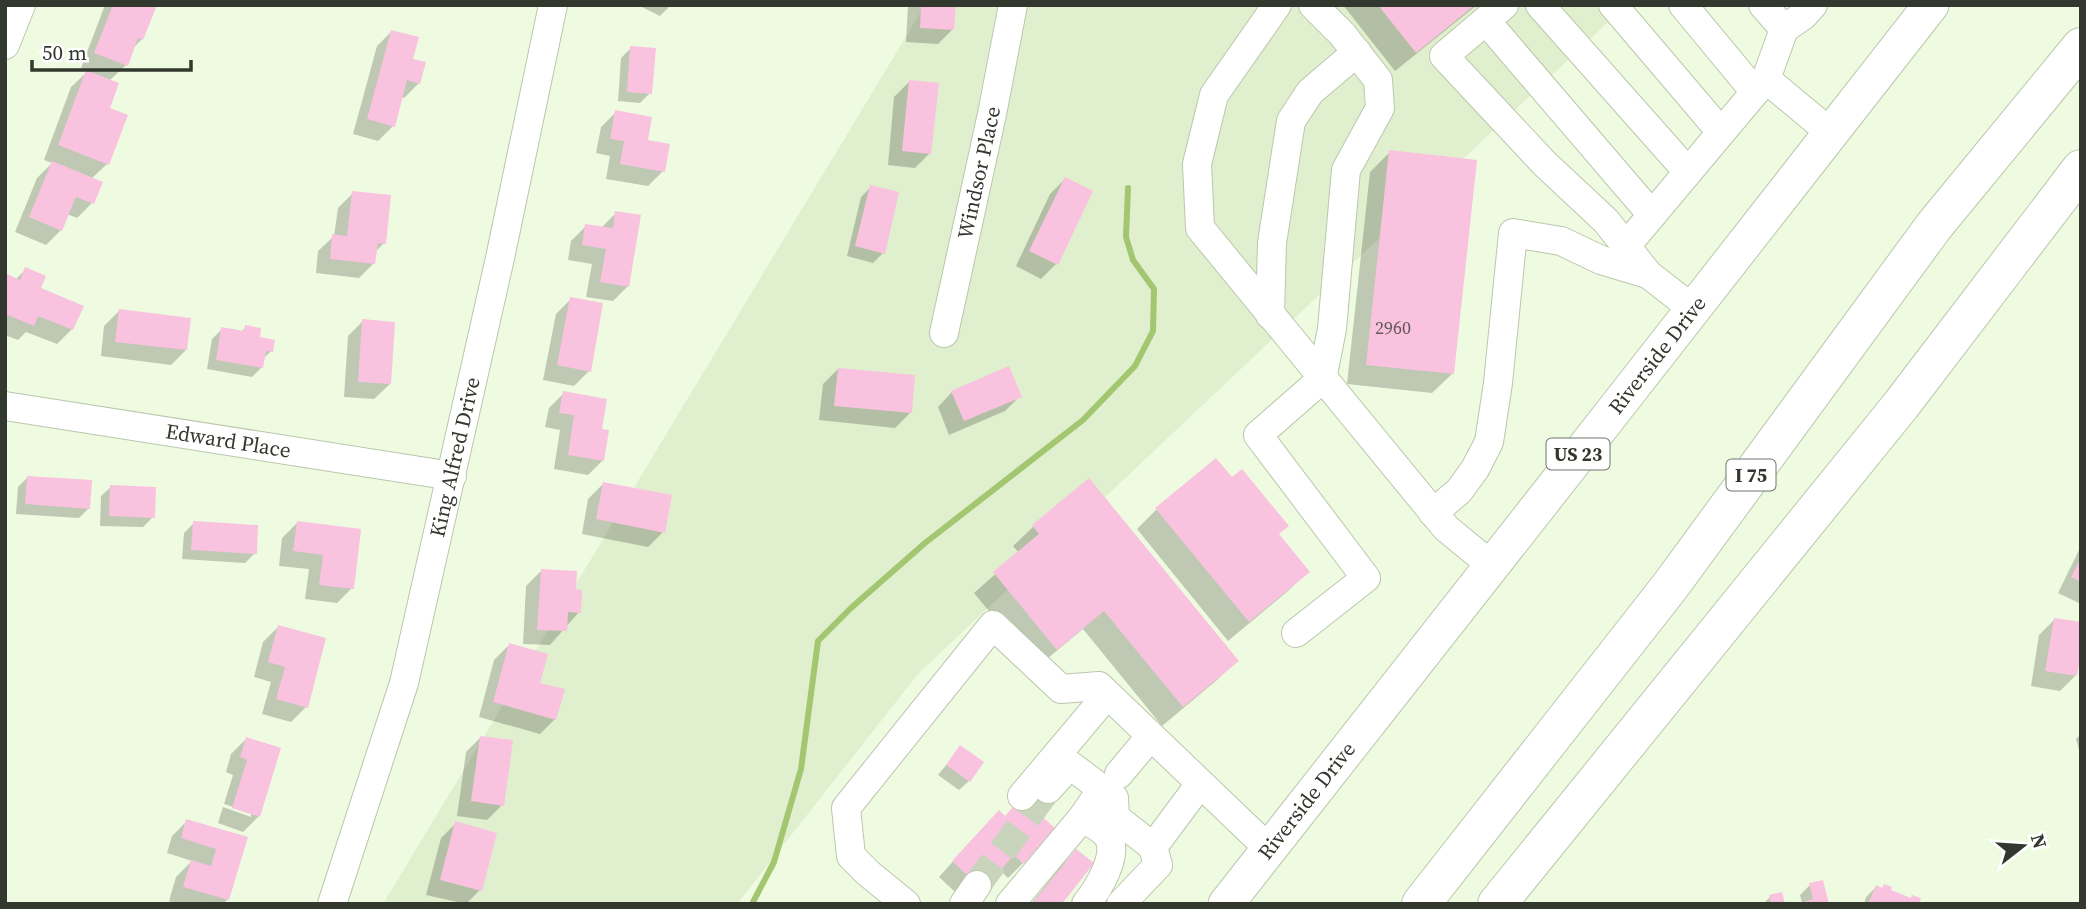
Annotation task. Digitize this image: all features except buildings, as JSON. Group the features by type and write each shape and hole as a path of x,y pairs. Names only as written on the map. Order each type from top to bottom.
{"highway":[{"name":"I 75","path":"1421,904 1671,585 1934,226 2081,47"},
{"path":"1497,904 1901,405 2081,169"}],"main road":[{"name":"Riverside Drive","path":"1226,904 1931,5"}],"street":[{"path":"5,45 21,5"},
{"name":"King Alfred Drive","path":"332,904 404,683 452,476 553,5"},
{"path":"1277,5 1214,95 1198,164 1200,228 1433,513 1446,528 1491,565"},
{"path":"1296,633 1366,578 1258,435 1322,379 1332,329 1346,170 1380,108 1378,80 1357,52 1313,5"},
{"path":"1540,5 1688,172"},
{"path":"1613,5 1721,132"},
{"path":"1683,5 1761,85 1832,134"},
{"path":"1763,5 1784,29"},
{"path":"1626,246 1761,85 1784,29 1813,5"},
{"name":"Windsor Place","path":"944,333 992,114 1012,8"},
{"path":"1652,215 1495,13 1444,55 1544,163 1606,221 1648,274 1693,309"},
{"path":"1270,315 1272,243 1291,121 1310,92 1357,52"},
{"path":"1433,513 1459,491 1475,469 1489,442 1498,383 1513,233 1561,241 1601,260 1648,274"},
{"name":"Edward Place","path":"5,406 452,476"},
{"path":"906,904 851,856 846,808 993,625 1060,689 1098,686 1269,849"},
{"path":"1107,695 1035,793 1070,765 1110,781"},
{"path":"1010,904 1110,781 1150,737"},
{"path":"1110,781 1115,817 1153,847 1158,864 1121,904"},
{"path":"1153,847 1200,785"},
{"path":"1082,818 1109,838 1112,856 1093,896 1086,904"}],"shaded area":[{"path":"925,5 1626,5 918,674 737,904 383,904"}],"waterway":[{"path":"752,904 774,862 801,769 818,641 925,543 1083,420 1135,366 1153,331 1154,289 1133,260 1126,237 1128,188"}],"tunnel":[{"path":"977,885 1048,789"}]}
